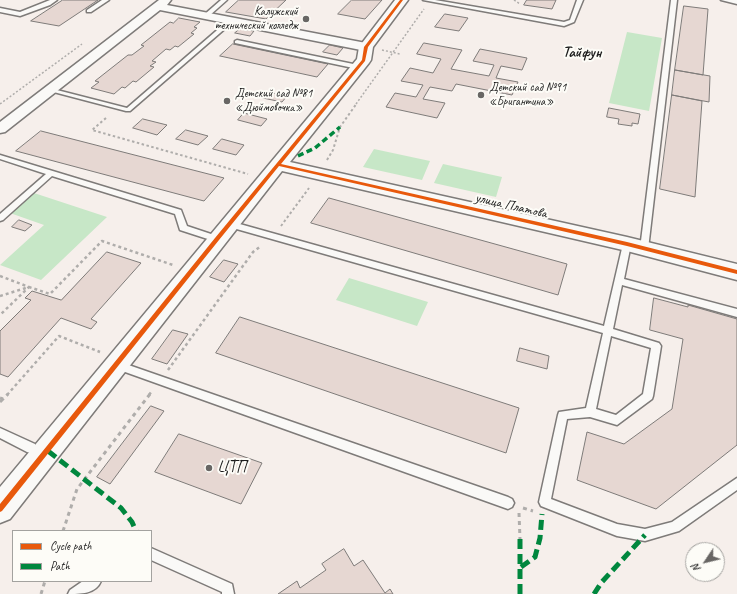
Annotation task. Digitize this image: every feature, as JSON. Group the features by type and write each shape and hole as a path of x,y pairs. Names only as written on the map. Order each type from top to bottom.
{"street":[{"path":"0,509 112,360 223,232 364,60 366,47 402,0"},
{"path":"0,129 161,3 207,15 366,47"},
{"name":"улица Платова","path":"279,165 635,246 737,272"}],"lane":[{"path":"0,10 20,14 48,4 54,0"},
{"path":"89,11 106,0"},
{"path":"207,15 224,0"},
{"path":"428,0 564,24 572,21 580,0"},
{"path":"590,412 619,281 635,246 674,0"},
{"path":"724,0 737,2"},
{"path":"49,90 128,110 232,20"},
{"path":"237,42 358,66"},
{"path":"0,157 178,212 183,228 274,237 608,331 656,346 648,396 617,420 590,412 563,415 545,502 617,530 645,535 675,527 737,483"},
{"path":"0,218 52,173"},
{"path":"619,281 737,313"},
{"path":"112,360 161,380 508,503"},
{"path":"0,433 31,448"},
{"path":"152,554 228,588 228,594"},
{"path":"74,594 93,582"}],"path":[{"path":"63,530 77,489 161,380 253,252 274,237 319,175 333,150 340,127 428,0"},
{"path":"0,104 86,41"},
{"path":"106,118 92,130 250,174"},
{"path":"0,276 50,294 102,241 177,266"},
{"path":"0,296 29,287"},
{"path":"0,315 29,287"},
{"path":"1,400 59,336 112,360"},
{"path":"519,507 520,539"},
{"path":"40,594 45,582"}],"green space":[{"path":"627,32 662,38 649,111 609,103"},
{"path":"374,149 430,161 422,180 363,167"},
{"path":"443,164 502,177 496,197 434,183"},
{"path":"34,193 107,217 41,280 0,265 44,225 10,213"},
{"path":"349,278 428,302 417,326 336,300"}],"building":[{"path":"63,0 98,0 59,26 31,21"},
{"path":"239,0 286,0 266,19 226,12"},
{"path":"352,0 382,0 365,19 338,14"},
{"path":"527,0 556,0 552,9 524,5"},
{"path":"684,6 708,9 703,75 675,70"},
{"path":"445,14 468,18 459,31 435,27"},
{"path":"179,18 200,22 194,27 197,28 191,33 194,34 178,47 175,46 170,50 166,49 152,61 156,62 150,66 154,67 136,82 133,81 125,88 122,87 114,94 91,88 99,82 95,81 128,55 132,55 144,46 141,45 170,22 173,23"},
{"path":"240,29 254,31 250,36 235,33"},
{"path":"424,43 462,50 451,69 489,76 494,65 473,61 480,49 527,58 522,70 501,66 496,78 518,82 512,95 456,84 452,91 430,87 423,99 445,103 437,118 386,107 395,93 416,97 423,85 401,81 410,68 433,73 441,59 417,54"},
{"path":"233,44 328,64 317,77 220,56"},
{"path":"330,45 343,48 337,55 323,52"},
{"path":"675,70 710,76 709,102 672,95"},
{"path":"263,91 287,96 282,102 258,97"},
{"path":"672,95 702,101 695,197 660,189"},
{"path":"609,108 640,114 638,124 632,123 632,126 618,124 619,119 607,117"},
{"path":"244,113 267,119 261,126 238,120"},
{"path":"143,119 167,125 157,135 133,128"},
{"path":"186,130 208,136 198,145 176,139"},
{"path":"41,131 224,178 204,201 16,151"},
{"path":"222,139 244,145 236,155 213,149"},
{"path":"329,198 567,264 558,295 311,223"},
{"path":"19,220 32,225 25,231 12,227"},
{"path":"107,252 141,263 91,319 97,322 91,329 61,318 8,377 0,374 0,331 31,300 25,298 32,291 61,300"},
{"path":"224,260 238,264 224,282 210,277"},
{"path":"654,298 688,307 688,305 737,319 737,445 656,509 577,480 587,432 624,444 672,409 683,339 650,330"},
{"path":"240,317 519,408 506,453 216,353"},
{"path":"173,330 188,334 167,364 152,359"},
{"path":"520,348 549,356 547,369 517,361"},
{"path":"151,406 164,411 110,484 97,477"},
{"name":"ЦТП","path":"179,434 262,463 241,504 155,472"},
{"path":"344,549 354,566 363,560 385,593 390,589 393,594 278,594 297,581 300,588 326,570 322,564"}],"marked path":[{"path":"298,156 315,148 340,127"},
{"path":"48,451 121,508 132,522 136,530"},
{"path":"521,567 535,557 540,538 542,514"},
{"path":"594,594 601,583 645,535"},
{"path":"520,539 520,594"}],"cycle path":[{"path":"0,509 217,239 364,60 366,47 402,0"},
{"path":"279,165 627,244 737,272"}],"place":[{"name":"Калужский технический колледж","path":"306,19"},
{"name":"Детский сад №91 «Бригантина»","path":"481,95"},
{"name":"Детский сад №81 «Дюймовочка»","path":"227,101"},
{"name":"ЦТП","path":"209,468"}],"district":[{"name":"Тайфун","path":"582,53"}]}
